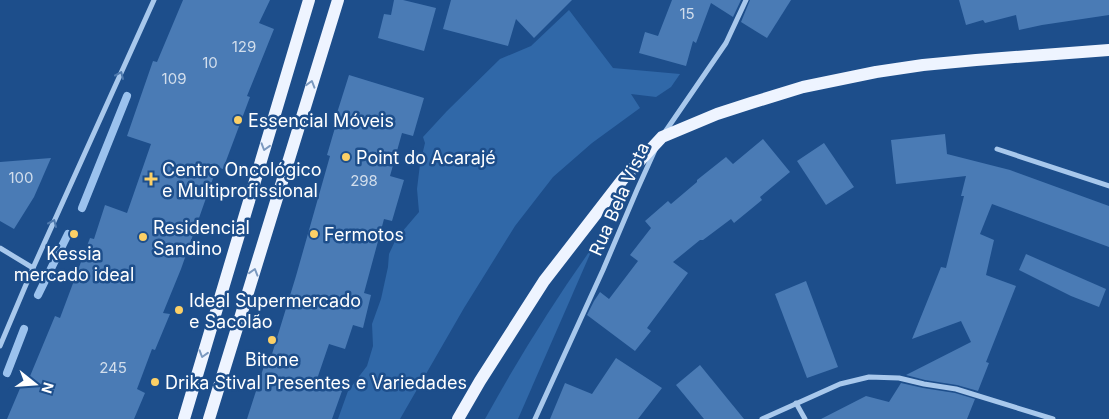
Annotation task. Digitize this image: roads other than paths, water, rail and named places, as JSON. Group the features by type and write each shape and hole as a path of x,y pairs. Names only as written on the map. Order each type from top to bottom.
{"main road":[{"path":"184,419 309,0"},
{"path":"209,419 338,0"},
{"path":"458,419 544,281 623,179 662,137 717,114 751,103 803,88 876,72 923,65 1109,50"}],"street":[{"path":"0,346 33,268 154,0"},
{"name":"Rua Bela Vista","path":"535,419 662,137 726,44 746,0"},
{"path":"997,149 1109,186"},
{"path":"0,248 33,268"},
{"path":"762,419 840,384 869,377 899,378 956,389 1053,419"},
{"path":"796,403 805,419"}],"waterway":[{"path":"82,208 127,96"},
{"path":"38,295 68,234"},
{"path":"7,373 24,329"}],"place":[{"name":"Essencial Móveis","path":"238,120"},
{"name":"Point do Acarajé","path":"346,157"},
{"name":"Centro Oncológico e Multiprofissional","path":"151,179"},
{"name":"Kessia mercado ideal","path":"74,234"},
{"name":"Fermotos","path":"314,234"},
{"name":"Residencial Sandino","path":"143,237"},
{"name":"Ideal Supermercado e Sacolão","path":"179,310"},
{"name":"Bitone","path":"272,340"},
{"name":"Drika Stival Presentes e Variedades","path":"155,382"}]}
